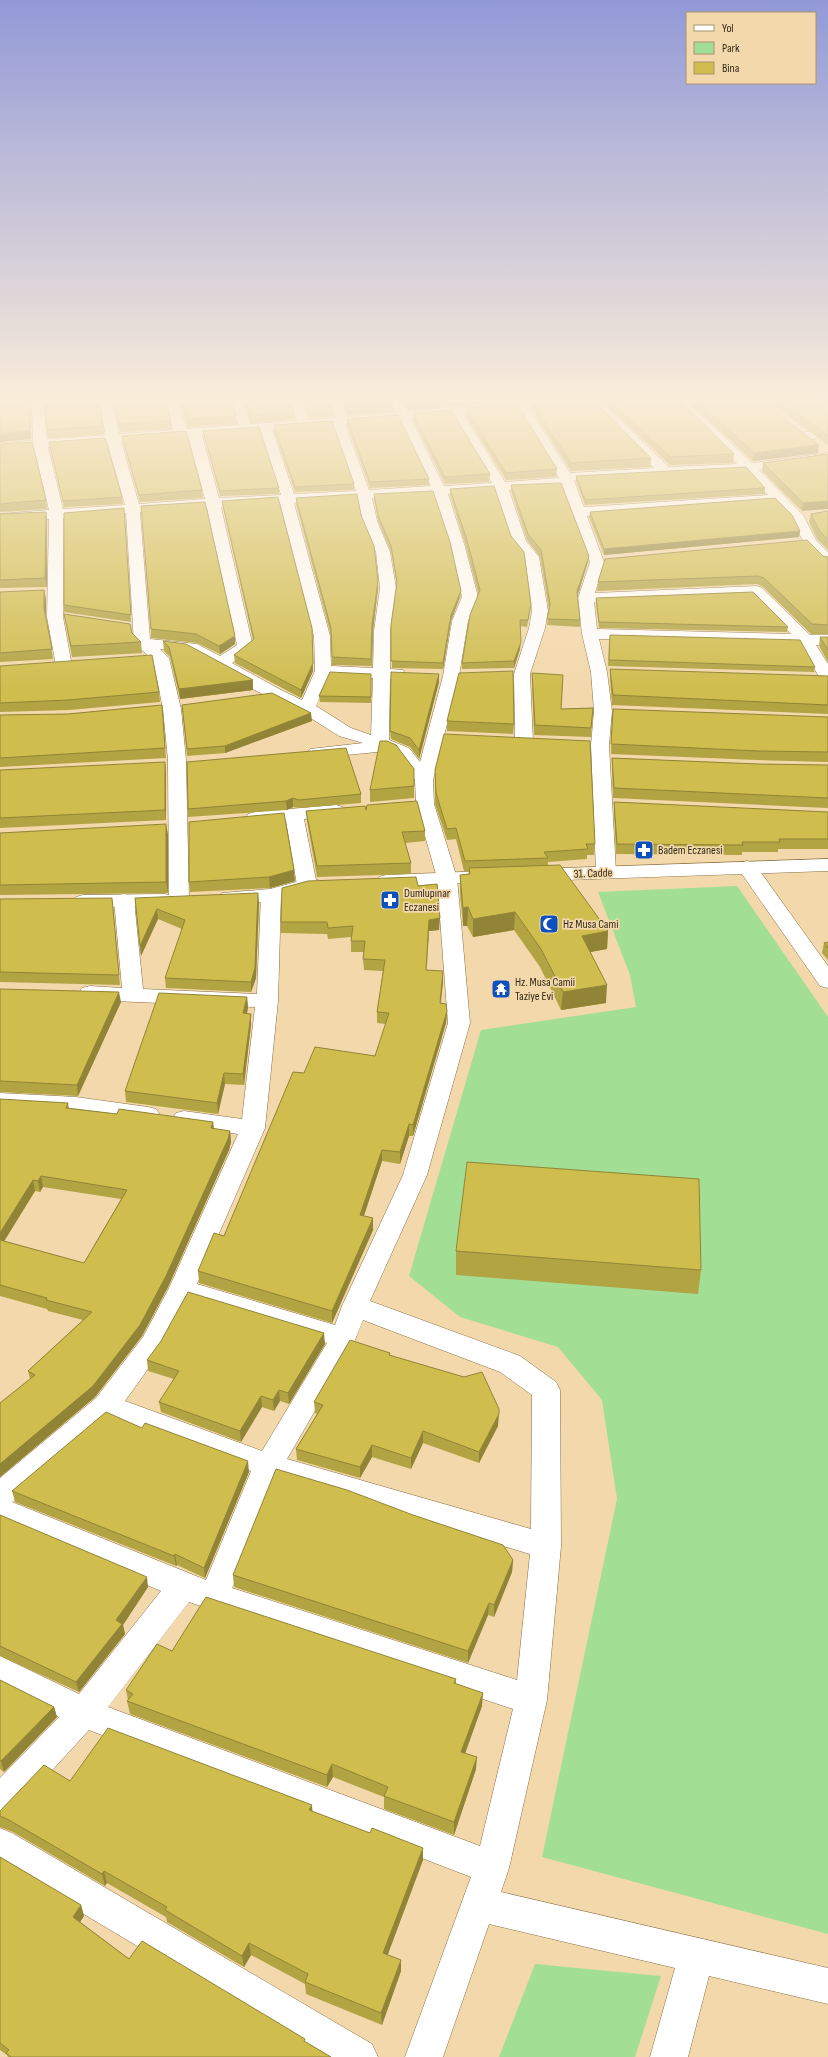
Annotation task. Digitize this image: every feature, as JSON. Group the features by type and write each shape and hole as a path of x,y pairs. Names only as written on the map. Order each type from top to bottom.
{"street":[{"path":"53,499 56,514 54,592 63,618 64,666"},
{"path":"130,499 133,509 138,640 161,658 172,708 177,764 177,826 194,899"},
{"path":"212,499 245,647 222,663"},
{"path":"0,518 288,499 322,636 323,671 307,708"},
{"path":"365,499 370,521 383,552 388,588 382,631 387,745"},
{"path":"214,1596 268,1465 344,1338 355,1306 415,1175 459,1023 447,878 417,804 424,780 443,737 460,621 470,597 458,547 442,499"},
{"path":"504,499 519,542 532,558 540,611 537,628 514,675 525,742"},
{"path":"574,499 579,512 605,562 586,598 590,634 607,672 610,711 600,753 610,805 606,872"},
{"path":"579,512 764,499"},
{"path":"779,499 798,518 810,542 828,561"},
{"path":"798,518 813,516"},
{"path":"794,543 810,542"},
{"path":"586,598 757,591 804,638 823,678"},
{"path":"38,593 54,592"},
{"path":"590,634 804,638 828,640"},
{"path":"138,640 191,647 275,694 307,708 346,732 387,745 403,752 424,780"},
{"path":"323,671 413,675"},
{"path":"251,698 275,694"},
{"path":"301,754 387,745"},
{"path":"239,820 355,809"},
{"path":"294,814 307,885"},
{"name":"31. Cadde","path":"369,882 606,872 828,865"},
{"path":"747,867 828,981"},
{"path":"62,901 194,899 271,894 307,885 330,884"},
{"path":"271,894 267,1000 253,1128 182,1289 152,1344 106,1406 2,1509 183,1586 531,1700"},
{"path":"124,900 133,994"},
{"path":"70,992 267,1000"},
{"path":"0,1101 76,1106 253,1128"},
{"path":"182,1289 344,1338"},
{"path":"355,1306 510,1364 546,1390 546,1546 531,1700 492,1868 424,2057"},
{"path":"106,1406 268,1465 546,1546"},
{"path":"0,1802 84,1713 183,1586"},
{"path":"0,1671 84,1713 492,1868"},
{"path":"0,1845 359,2057"},
{"path":"478,1904 828,1986"},
{"path":"669,2057 696,1955"}],"green space":[{"path":"737,886 828,1017 828,1934 542,1857 617,1499 602,1400 558,1347 460,1317 409,1276 481,1030 636,1007 630,975 598,892"},
{"path":"535,1964 661,1976 635,2057 499,2057"}],"building":[{"path":"0,499 46,500 0,504"},
{"path":"63,499 93,499 63,501"},
{"path":"279,499 312,628 313,663 301,690 234,655 254,639 222,501"},
{"path":"296,499 358,499 361,515 374,546 378,581 372,624 371,659 332,657 331,628"},
{"path":"375,499 436,499 450,542 461,591 451,615 443,663 391,661 391,625 397,582 391,546 378,515"},
{"path":"453,499 498,499 511,536 524,552 531,604 528,620 520,620 521,642 514,661 462,663 470,615 480,590 467,540"},
{"path":"516,499 567,499 589,556 577,591 580,620 547,619 550,604 541,550 528,534"},
{"path":"776,499 792,515 800,531 604,549 590,512"},
{"path":"799,499 828,499 828,501 803,503"},
{"path":"205,502 235,636 219,646 196,634 151,629 141,506"},
{"path":"124,508 131,615 64,605 64,513"},
{"path":"828,511 828,540 819,530 811,514"},
{"path":"46,512 45,578 0,580 0,514"},
{"path":"807,540 823,556 828,557 828,625 812,624 764,578 758,576 598,582 605,559"},
{"path":"44,590 44,608 52,649 0,653 0,592"},
{"path":"753,592 788,627 599,622 596,598"},
{"path":"64,614 130,624 132,633 141,642 71,646"},
{"path":"610,635 800,640 815,667 609,660"},
{"path":"820,637 828,637 828,650"},
{"path":"163,641 186,644 253,680 179,689 169,647"},
{"path":"152,655 159,692 68,700 0,703 0,666"},
{"path":"610,669 828,676 828,705 613,695"},
{"path":"513,671 514,724 447,721 459,673"},
{"path":"330,672 371,674 371,697 319,696"},
{"path":"391,672 439,674 419,750 410,738 390,731"},
{"path":"532,673 563,675 561,709 593,708 591,728 535,725"},
{"path":"272,693 311,713 225,746 187,749 182,705"},
{"path":"162,705 165,748 0,758 0,715 68,714"},
{"path":"613,709 828,717 828,752 758,751 611,744"},
{"path":"444,734 590,741 595,844 586,844 588,849 544,852 548,858 465,861 456,828 447,829 436,793 435,770"},
{"path":"380,741 387,741 396,745 414,769 414,786 370,790"},
{"path":"346,748 361,794 299,800 293,798 286,801 188,809 187,762"},
{"path":"612,758 758,764 828,765 828,798 614,788"},
{"path":"165,762 165,810 0,818 0,770"},
{"path":"417,801 425,831 402,832 411,863 317,866 306,811 365,806 366,810 367,805"},
{"path":"614,802 828,812 828,839 779,839 780,842 742,842 743,845 617,844"},
{"path":"284,813 294,870 269,877 189,882 189,822"},
{"path":"166,824 166,882 0,885 0,833"},
{"path":"560,865 608,931 582,936 607,985 563,992 541,949 515,912 473,919 468,907 463,908 460,875 470,874 469,868"},
{"path":"416,877 418,886 437,884 440,918 429,920 426,970 443,971 440,1003 446,1004 447,1011 413,1125 409,1124 400,1152 382,1150 360,1215 373,1218 332,1311 198,1271 214,1233 224,1236 293,1072 304,1073 315,1047 375,1056 389,1013 377,1012 385,960 363,959 365,941 351,941 353,926 328,928 327,922 281,922 282,888 308,881"},
{"path":"258,893 255,968 251,982 165,978 185,920 157,909 140,946 135,898"},
{"path":"112,898 119,975 0,972 0,899"},
{"path":"828,942 828,948 824,943"},
{"path":"0,989 119,992 77,1085 0,1081"},
{"path":"159,993 247,997 243,1013 251,1014 243,1074 224,1073 217,1103 125,1091"},
{"path":"0,1099 68,1103 66,1108 117,1114 119,1109 213,1122 211,1128 230,1131 228,1139 166,1276 140,1325 93,1386 0,1464 0,1403 35,1375 28,1371 92,1312 46,1300 47,1298 0,1285 0,1240 84,1263 127,1190 41,1176 38,1181 33,1180 0,1233"},
{"path":"467,1162 699,1179 701,1270 456,1251"},
{"path":"188,1292 324,1333 288,1393 279,1390 273,1400 261,1396 240,1431 159,1402 179,1371 147,1360 161,1341"},
{"path":"350,1340 390,1353 389,1355 464,1377 482,1372 499,1409 499,1414 479,1452 423,1431 411,1458 372,1445 360,1467 296,1449 323,1405 314,1402"},
{"path":"106,1412 142,1428 145,1423 248,1461 204,1568 175,1554 174,1556 12,1491"},
{"path":"276,1469 347,1490 413,1515 503,1545 513,1560 494,1605 489,1603 468,1651 233,1575"},
{"path":"0,1515 147,1577 116,1620 122,1624 76,1682 0,1646"},
{"path":"206,1597 456,1679 454,1683 483,1693 461,1752 477,1757 454,1822 384,1796 388,1787 332,1764 327,1775 127,1701 133,1694 126,1690 157,1644 172,1651"},
{"path":"0,1680 54,1707 1,1761 0,1761"},
{"path":"108,1728 312,1805 309,1810 370,1833 372,1828 423,1848 383,1953 401,1960 381,2013 305,1982 308,1974 249,1943 242,1956 165,1910 167,1907 104,1871 102,1874 0,1816 0,1811 44,1765 70,1781"},
{"path":"0,1857 81,1905 73,1917 129,1959 142,1941 305,2039 304,2041 331,2057 11,2057 6,2053 9,2050 0,2043"}],"place":[{"name":"Badem Eczanesi","path":"644,850"},
{"name":"Dumlupınar Eczanesi","path":"390,900"},
{"name":"Hz Musa Cami","path":"549,924"},
{"name":"Hz. Musa Camii Taziye Evi","path":"501,989"}]}
